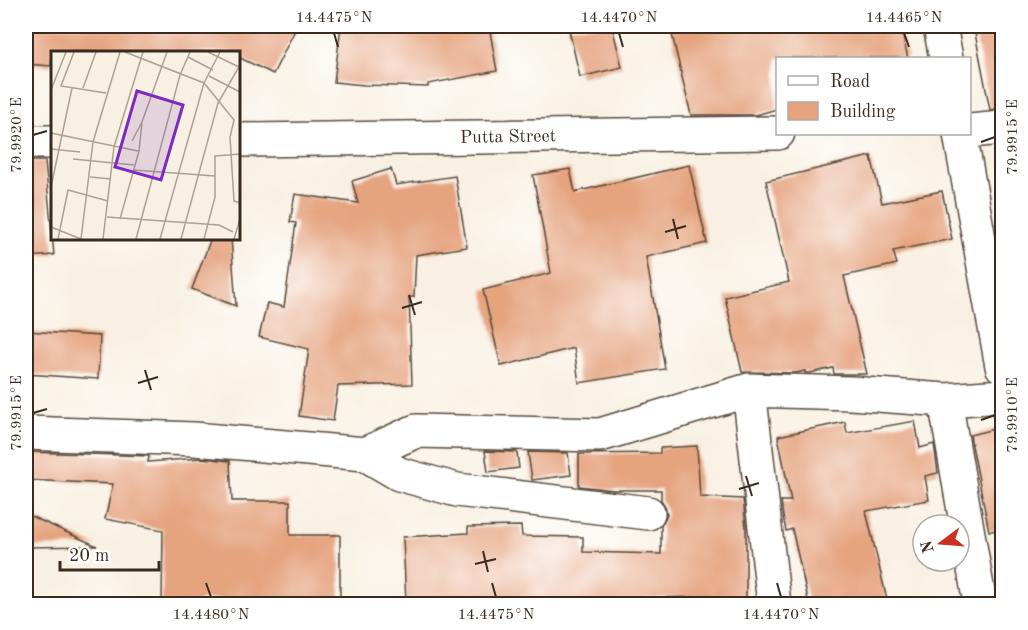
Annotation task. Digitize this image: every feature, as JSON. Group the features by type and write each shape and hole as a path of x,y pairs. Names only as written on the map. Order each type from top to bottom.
{"street":[{"path":"940,26 946,57"},
{"path":"971,130 1002,128"},
{"name":"Putta Street","path":"240,140 776,134"},
{"path":"960,135 1002,366"},
{"path":"26,142 51,142"},
{"path":"749,390 774,604"},
{"path":"365,454 416,431 600,435 749,390 851,393 945,400 1002,396"},
{"path":"945,400 980,604"},
{"path":"26,433 194,439 365,454 399,474 457,490 648,513"}],"building":[{"path":"28,26 297,26 273,74 240,58 240,51 51,51 51,66 26,64"},
{"path":"341,26 441,28 440,26 489,26 497,71 428,84 428,87 334,82"},
{"path":"568,26 612,26 622,67 580,77"},
{"path":"670,26 900,26 908,57 776,57 776,109 756,115 691,115"},
{"path":"1002,27 1002,108 990,110 975,33"},
{"path":"871,156 882,203 942,191 952,239 893,251 897,264 844,276 867,374 834,374 833,368 810,373 805,373 805,371 796,373 742,372 725,297 789,282 766,181"},
{"path":"26,161 45,161 54,255 26,257"},
{"path":"689,165 707,243 646,257 665,369 579,383 574,348 501,366 483,290 551,273 533,175 570,169 575,192"},
{"path":"391,169 396,185 455,176 467,247 416,255 414,297 409,297 412,384 338,386 333,421 299,416 309,349 259,337 267,303 284,307 296,223 290,222 295,194 358,203 352,181"},
{"path":"210,240 231,240 236,306 192,289"},
{"path":"26,331 100,336 98,379 26,374"},
{"path":"915,421 920,448 934,444 938,473 925,476 929,500 866,511 888,604 809,604 792,529 786,531 783,516 781,501 791,501 778,436 845,422 847,433"},
{"path":"1002,427 1002,530 989,531 970,435"},
{"path":"697,446 700,497 743,499 746,528 746,604 712,604 712,597 643,598 643,604 503,601 503,599 406,603 403,537 468,533 468,527 521,526 522,536 583,537 583,552 661,554 661,526 667,515 661,500 661,490 614,490 579,486 579,454 660,453 660,448"},
{"path":"485,451 517,452 519,468 488,472"},
{"path":"26,452 149,456 148,462 201,458 230,461 232,501 290,501 290,535 340,535 340,604 291,604 291,600 200,600 200,603 162,603 163,530 105,519 113,484 26,480"},
{"path":"528,452 568,453 571,475 532,480"},
{"path":"26,514 97,546 26,547"}]}
